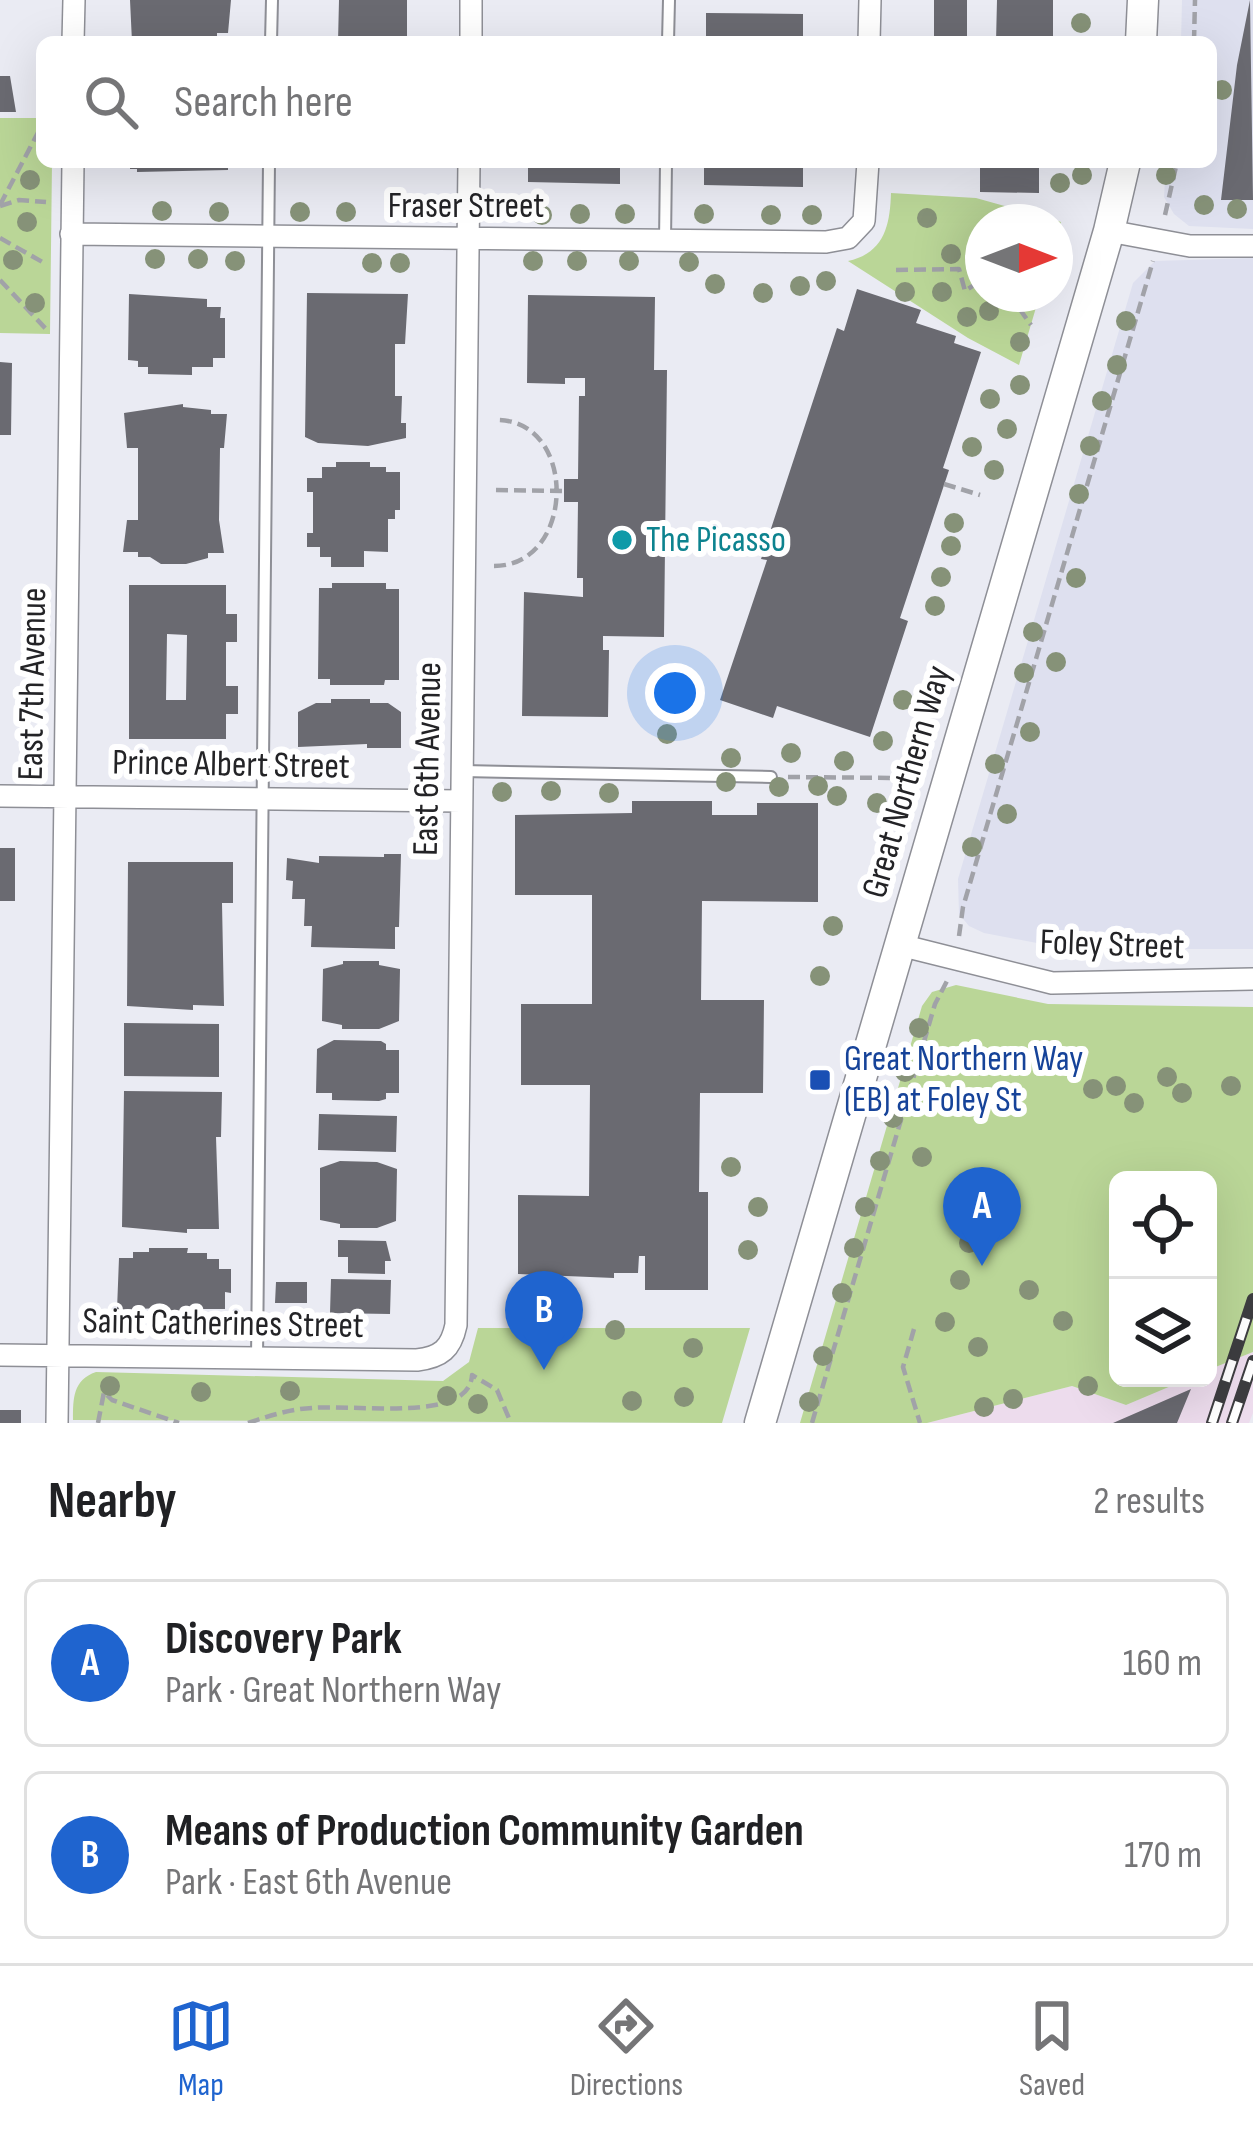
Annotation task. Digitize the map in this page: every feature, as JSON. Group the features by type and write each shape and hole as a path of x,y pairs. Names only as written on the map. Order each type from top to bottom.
{"main road":[{"path":"1141,36 1143,0"},
{"name":"Great Northern Way","path":"760,1423 1124,168"}],"street":[{"path":"74,0 74,36"},
{"path":"471,0 471,36"},
{"path":"869,36 870,0"},
{"name":"East 7th Avenue","path":"57,1423 73,168"},
{"name":"East 6th Avenue","path":"443,1354 456,1325 469,168"},
{"name":"Fraser Street","path":"71,234 826,242 857,232 868,203 868,168"},
{"path":"1109,231 1190,246 1253,246"},
{"name":"Prince Albert Street","path":"0,796 461,801"},
{"name":"Foley Street","path":"900,945 1052,982 1253,980"},
{"name":"Saint Catherines Street","path":"0,1354 417,1360 443,1354"}],"lane":[{"path":"271,36 272,0"},
{"path":"668,36 669,0"},
{"path":"257,1359 269,168"},
{"path":"665,241 666,168"},
{"path":"461,771 771,777"}],"path":[{"path":"1194,36 1195,0"},
{"path":"0,205 36,136"},
{"path":"1168,205 1176,168"},
{"path":"0,205 19,200 46,202"},
{"path":"0,238 46,264"},
{"path":"896,270 959,269 965,291"},
{"path":"963,920 1150,270"},
{"path":"0,280 23,310 46,329"},
{"path":"1021,312 1030,325"},
{"path":"494,566 510,566 540,544 561,491 540,442 512,420 497,420"},
{"path":"944,484 980,495"},
{"path":"496,490 561,491"},
{"path":"771,777 896,778"},
{"path":"812,1423 935,1004 945,986"},
{"path":"914,1329 903,1367 920,1423"},
{"path":"461,1406 472,1390 472,1375 497,1390 511,1423"},
{"path":"98,1423 104,1392 112,1400 179,1423"},
{"path":"248,1423 314,1407 402,1417"}],"shaded area":[{"path":"1182,0 1253,0 1253,229 1189,226 1164,197 1166,168 1217,168 1217,36 1181,36"},
{"path":"1253,258 1253,949 1068,949 984,933 959,914 958,879 1133,283 1155,261"},
{"path":"1253,1352 1249,1423 927,1423 1072,1386 1126,1405 1169,1387 1217,1387 1217,1366"}],"green space":[{"path":"0,118 36,118 36,168 52,168 50,334 0,333"},
{"path":"891,193 976,198 997,204 965,204 965,312 1035,312 1019,365 848,261 877,245 889,216"},
{"path":"956,985 1048,1004 1253,1007 1253,1352 1217,1366 1217,1171 1109,1171 1109,1387 1169,1387 1126,1405 1072,1386 927,1423 800,1423 922,1006 932,992"},
{"path":"478,1328 750,1328 722,1423 73,1420 79,1385 96,1372 443,1381 469,1362"}],"building":[{"path":"130,0 231,0 228,33 132,36"},
{"path":"339,0 407,0 407,36 338,36"},
{"path":"934,0 967,0 967,36 934,36"},
{"path":"997,0 1053,0 1053,36 996,36"},
{"path":"1250,0 1253,200 1221,200 1237,65"},
{"path":"706,13 803,14 803,36 706,36"},
{"path":"0,76 10,76 16,112 0,112"},
{"path":"228,168 228,170 137,172 130,169"},
{"path":"528,168 620,168 620,184 528,182"},
{"path":"704,168 803,168 803,187 704,185"},
{"path":"980,168 1039,168 1039,193 980,192"},
{"path":"857,289 921,310 916,323 956,336 954,343 981,352 943,468 949,470 900,618 908,621 870,737 777,706 773,718 720,700 837,328 844,331"},
{"path":"307,293 408,294 405,344 395,344 395,396 402,396 406,438 368,446 318,443 305,437"},
{"path":"129,294 207,299 207,307 221,307 225,358 213,358 213,367 192,367 192,375 148,374 148,367 128,360"},
{"name":"The Picasso","path":"528,295 655,297 654,370 667,370 664,637 603,636 603,650 609,650 608,717 522,716 524,592 583,597 583,578 577,578 578,502 564,502 564,479 578,479 579,396 585,396 585,378 565,378 565,384 527,383"},
{"path":"0,362 12,363 11,435 0,435"},
{"path":"183,404 227,414 224,448 220,448 219,520 224,553 208,553 208,558 186,564 161,564 138,557 138,552 123,552 127,520 138,520 138,448 127,448 124,413"},
{"path":"336,462 370,462 370,467 400,472 400,510 395,510 395,519 388,519 388,552 364,551 364,567 331,567 331,557 320,557 320,547 307,547 307,533 313,533 313,492 307,492 307,478 322,478 322,467 336,467"},
{"path":"332,583 386,583 386,589 399,589 399,680 385,680 384,685 330,685 330,679 318,679 319,588 332,588"},
{"path":"129,585 226,585 226,614 237,614 237,642 226,642 226,686 238,686 238,714 226,714 226,739 129,739","holes":["167,634 187,635 186,700 166,700"]},
{"path":"331,699 370,699 370,703 388,703 401,712 401,748 367,748 367,744 298,747 298,712 316,703 331,703"},
{"path":"632,801 712,801 712,815 757,815 757,803 818,803 818,902 702,901 701,1000 764,1000 763,1093 700,1093 699,1192 708,1192 708,1290 645,1290 645,1256 639,1256 638,1273 614,1273 614,1278 518,1274 518,1195 589,1196 590,1085 521,1085 521,1004 592,1004 592,895 515,895 515,815 632,813"},
{"path":"0,848 15,848 15,901 0,901"},
{"path":"401,854 395,949 311,947 312,926 304,926 305,899 292,899 293,881 286,880 287,858 319,863 319,856"},
{"path":"128,862 233,862 233,903 222,903 224,1006 193,1005 193,1010 127,1006"},
{"path":"343,961 379,961 379,965 400,969 399,1021 379,1029 342,1029 342,1025 322,1021 323,969"},
{"path":"124,1023 219,1024 219,1077 124,1076"},
{"path":"334,1040 381,1041 386,1050 399,1050 399,1093 386,1093 386,1099 379,1101 332,1100 332,1093 316,1093 317,1049"},
{"path":"124,1091 222,1092 221,1137 216,1137 219,1229 187,1229 187,1233 122,1227"},
{"path":"319,1114 397,1116 396,1152 318,1150"},
{"path":"340,1161 377,1162 397,1169 396,1221 377,1228 340,1228 340,1224 320,1220 320,1168"},
{"path":"338,1240 386,1241 391,1261 385,1261 385,1274 348,1273 348,1257 338,1257"},
{"path":"149,1248 188,1248 187,1253 207,1253 207,1259 219,1259 219,1269 231,1269 225,1309 192,1309 192,1313 160,1313 160,1308 117,1310 119,1258 133,1258 133,1252 149,1252"},
{"path":"331,1279 391,1280 390,1314 330,1313"},
{"path":"276,1282 307,1282 307,1303 275,1303"},
{"path":"1191,1389 1177,1423 1113,1423"},
{"path":"0,1410 21,1410 21,1423 0,1423"}],"railway":[{"path":"1212,1423 1253,1299"},
{"path":"1232,1423 1253,1361"}],"place":[{"name":"The Picasso","path":"622,540"},
{"name":"Great Northern Way (EB) at Foley St","path":"820,1080"},
{"name":"Discovery Park","path":"982,1266"},
{"name":"Means of Production Community Garden","path":"544,1370"}]}
